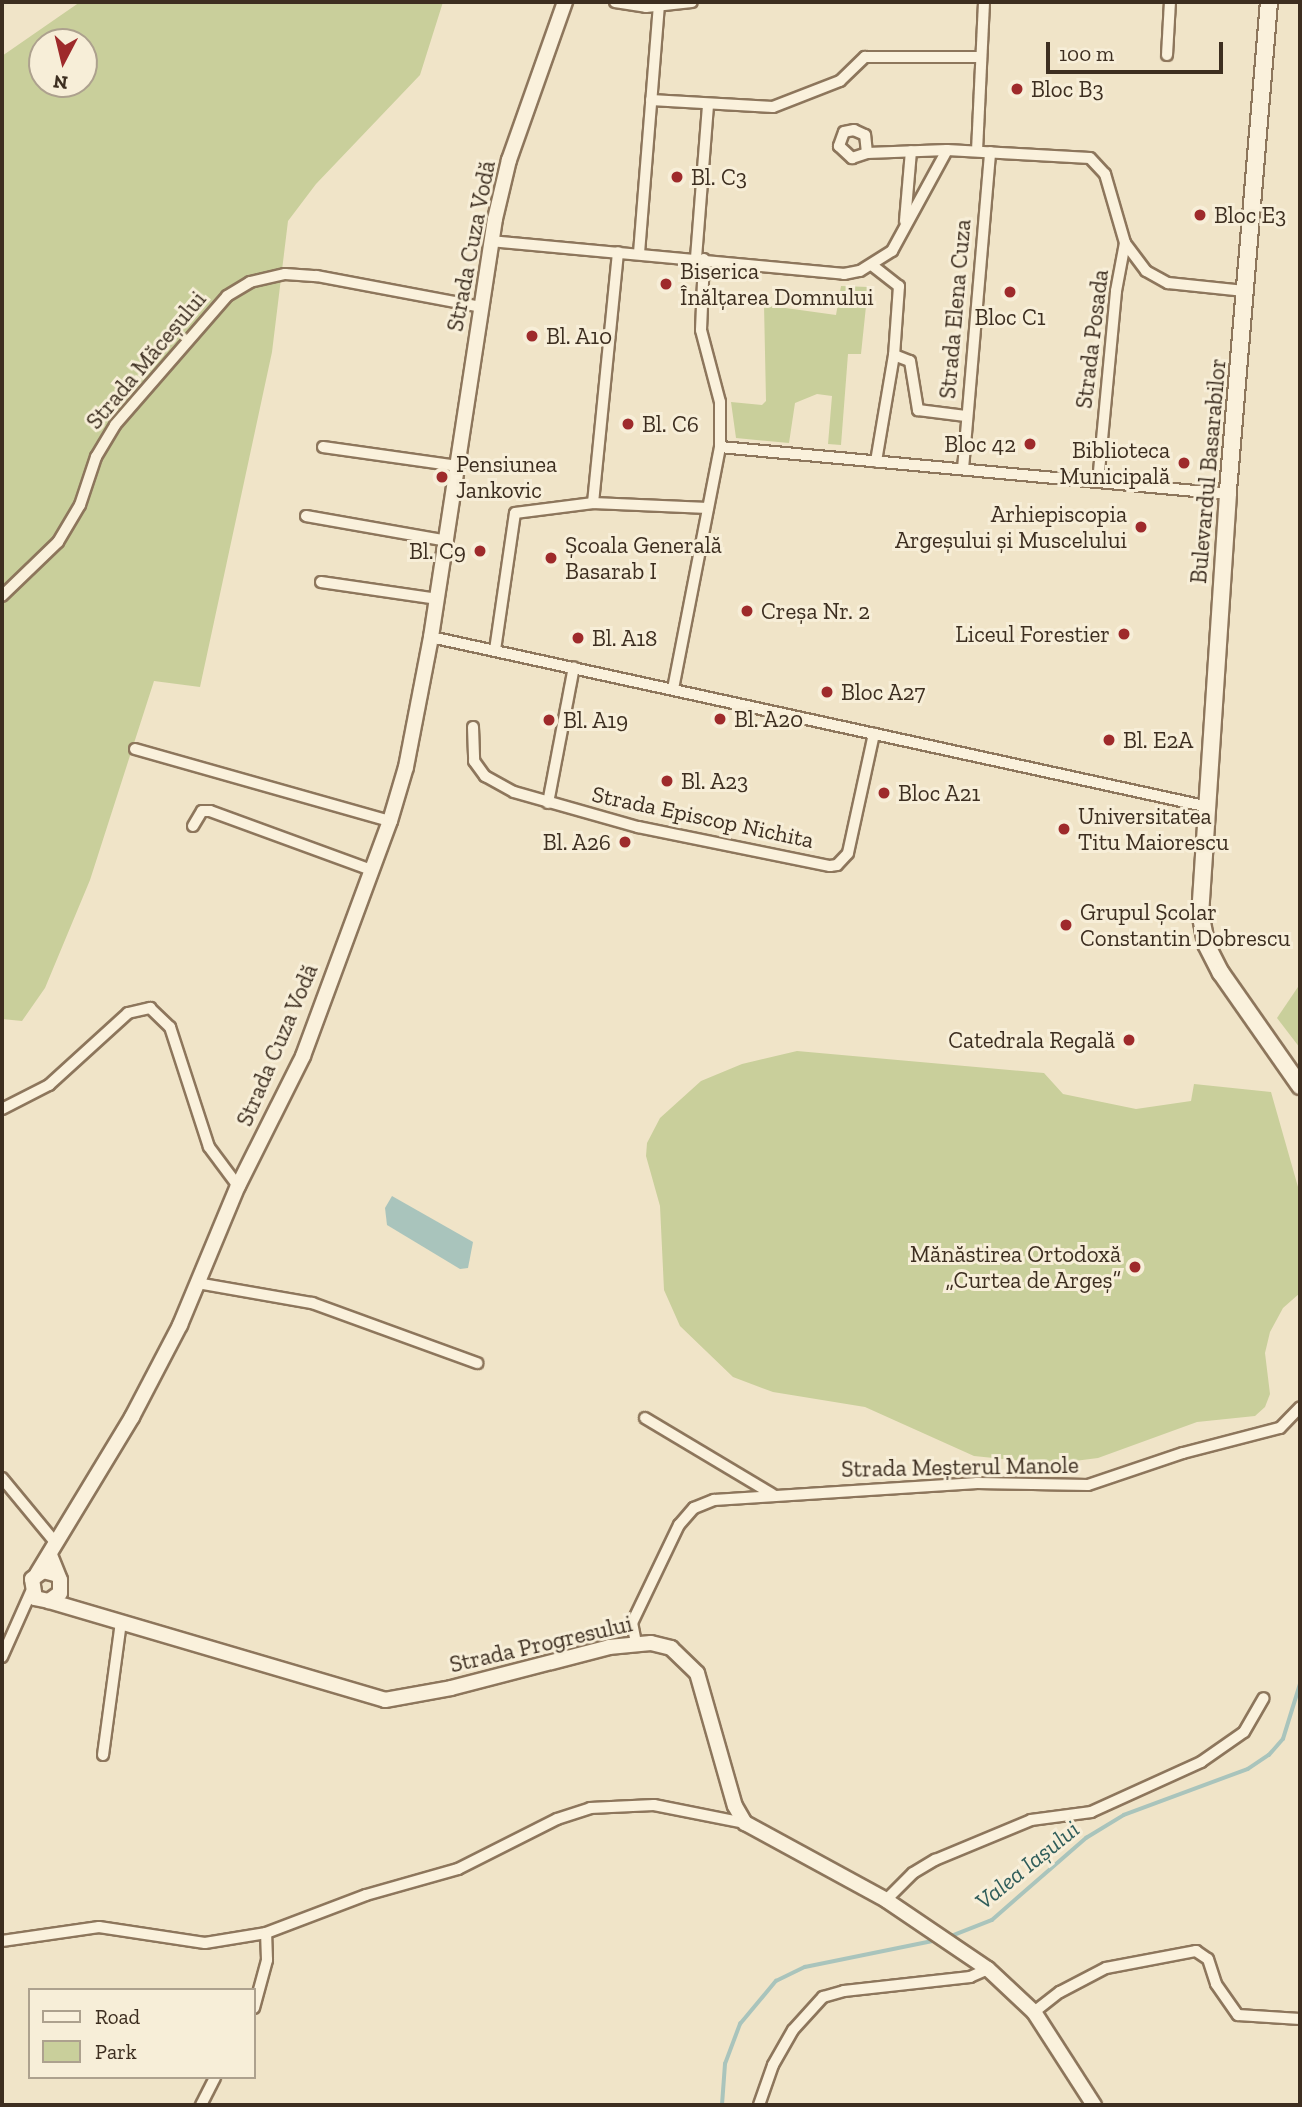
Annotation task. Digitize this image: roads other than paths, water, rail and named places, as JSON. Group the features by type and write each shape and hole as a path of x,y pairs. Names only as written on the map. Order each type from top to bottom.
{"main road":[{"name":"Bulevardul Basarabilor","path":"1269,2 1228,494 1200,912 1206,944 1237,998 1300,1087"}],"street":[{"name":"Strada Cuza Vodă","path":"41,1598 37,1574 144,1394 197,1283 238,1186 303,1055 390,821 406,767 448,541 490,241 509,160 565,2"},
{"path":"615,2 659,7 692,2"},
{"path":"977,151 984,2"},
{"path":"1167,55 1170,2"},
{"path":"639,254 659,7"},
{"path":"651,100 782,105 796,95 840,81 859,60 874,55 980,57"},
{"path":"673,689 720,447 720,402 701,330 700,259 708,104"},
{"path":"905,229 911,150"},
{"path":"490,241 844,274 873,266 892,251 947,150"},
{"path":"867,153 947,150 1090,158 1100,165 1125,243 1135,261 1168,283 1245,292"},
{"name":"Strada Elena Cuza","path":"963,469 990,152"},
{"name":"Strada Posada","path":"1098,482 1116,291 1125,243"},
{"path":"593,503 618,252"},
{"path":"873,266 899,286 894,355 876,461"},
{"name":"Strada Măceșului","path":"2,596 58,542 80,505 96,457 110,433 197,325 227,296 250,282 285,274 317,276 481,307"},
{"path":"894,355 910,361 918,410 966,416"},
{"path":"323,447 458,466"},
{"path":"720,447 1228,494"},
{"path":"495,650 513,516 593,503 708,508"},
{"path":"306,516 448,541"},
{"path":"321,582 438,599"},
{"path":"431,637 1205,806"},
{"path":"548,803 574,667"},
{"name":"Strada Episcop Nichita","path":"473,727 471,751 485,776 498,786 548,803 638,827 837,865 848,853 874,733"},
{"path":"135,749 390,821"},
{"path":"193,826 202,811 210,811 371,870"},
{"path":"2,1110 50,1085 128,1013 150,1008 170,1027 209,1147 238,1186"},
{"path":"197,1283 312,1303 477,1363"},
{"name":"Strada Meșterul Manole","path":"636,1643 632,1623 685,1515 714,1500 772,1494 977,1483 1088,1485 1183,1453 1280,1429 1300,1407"},
{"path":"645,1418 772,1494"},
{"path":"2,1478 52,1548 58,1580"},
{"path":"37,1574 58,1580"},
{"path":"2,1657 24,1613 58,1580"},
{"name":"Strada Progresului","path":"58,1580 79,1607"},
{"name":"Strada Progresului","path":"41,1598 79,1607 121,1622 385,1700 411,1698 636,1643 671,1647 697,1673 745,1823"},
{"path":"103,1755 121,1622"},
{"path":"886,1900 913,1872 935,1860 1031,1820 1091,1812 1201,1762 1244,1732 1264,1699"},
{"path":"2,1941 99,1927 205,1943 266,1933 366,1895 458,1869 557,1819 590,1808 654,1805 745,1823 886,1900 973,1958 1034,2012 1094,2105"},
{"path":"256,2000 267,1959 266,1933"},
{"path":"1034,2012 1060,1992 1106,1968 1196,1951 1208,1959 1216,1984 1238,2015 1300,2019"},
{"path":"759,2105 773,2065 793,2030 823,1997 844,1991 970,1977 988,1969"},
{"path":"201,2105 214,2079"}],"water":[{"path":"392,1196 473,1242 468,1268 460,1269 387,1225 385,1208"}],"waterway":[{"name":"Valea Iașului","path":"949,1937 992,1920 1086,1838 1124,1815 1248,1769 1269,1755 1283,1739 1300,1684"},
{"name":"Valea Iașului","path":"722,2105 725,2064 740,2024 776,1981 805,1967 938,1940"}],"place":[{"name":"Bloc B3","path":"1017,89"},
{"name":"Bl. C3","path":"677,177"},
{"name":"Bloc E3","path":"1200,215"},
{"name":"Biserica Înălțarea Domnului","path":"666,284"},
{"name":"Bloc C1","path":"1010,292"},
{"name":"Bl. A10","path":"532,336"},
{"name":"Bl. C6","path":"628,424"},
{"name":"Bloc 42","path":"1030,444"},
{"name":"Biblioteca Municipală","path":"1184,463"},
{"name":"Pensiunea Jankovic","path":"442,477"},
{"name":"Arhiepiscopia Argeșului și Muscelului","path":"1141,527"},
{"name":"Bl. C9","path":"480,551"},
{"name":"Școala Generală Basarab I","path":"551,558"},
{"name":"Creșa Nr. 2","path":"747,611"},
{"name":"Liceul Forestier","path":"1124,634"},
{"name":"Bl. A18","path":"578,638"},
{"name":"Bloc A27","path":"827,692"},
{"name":"Bl. A20","path":"720,719"},
{"name":"Bl. A19","path":"549,720"},
{"name":"Bl. E2A","path":"1109,740"},
{"name":"Bl. A23","path":"667,781"},
{"name":"Bloc A21","path":"884,793"},
{"name":"Universitatea Titu Maiorescu","path":"1064,829"},
{"name":"Bl. A26","path":"625,842"},
{"name":"Grupul Școlar Constantin Dobrescu","path":"1066,925"},
{"name":"Catedrala Regală","path":"1129,1040"},
{"name":"Mănăstirea Ortodoxă „Curtea de Argeș”","path":"1135,1267"}]}
